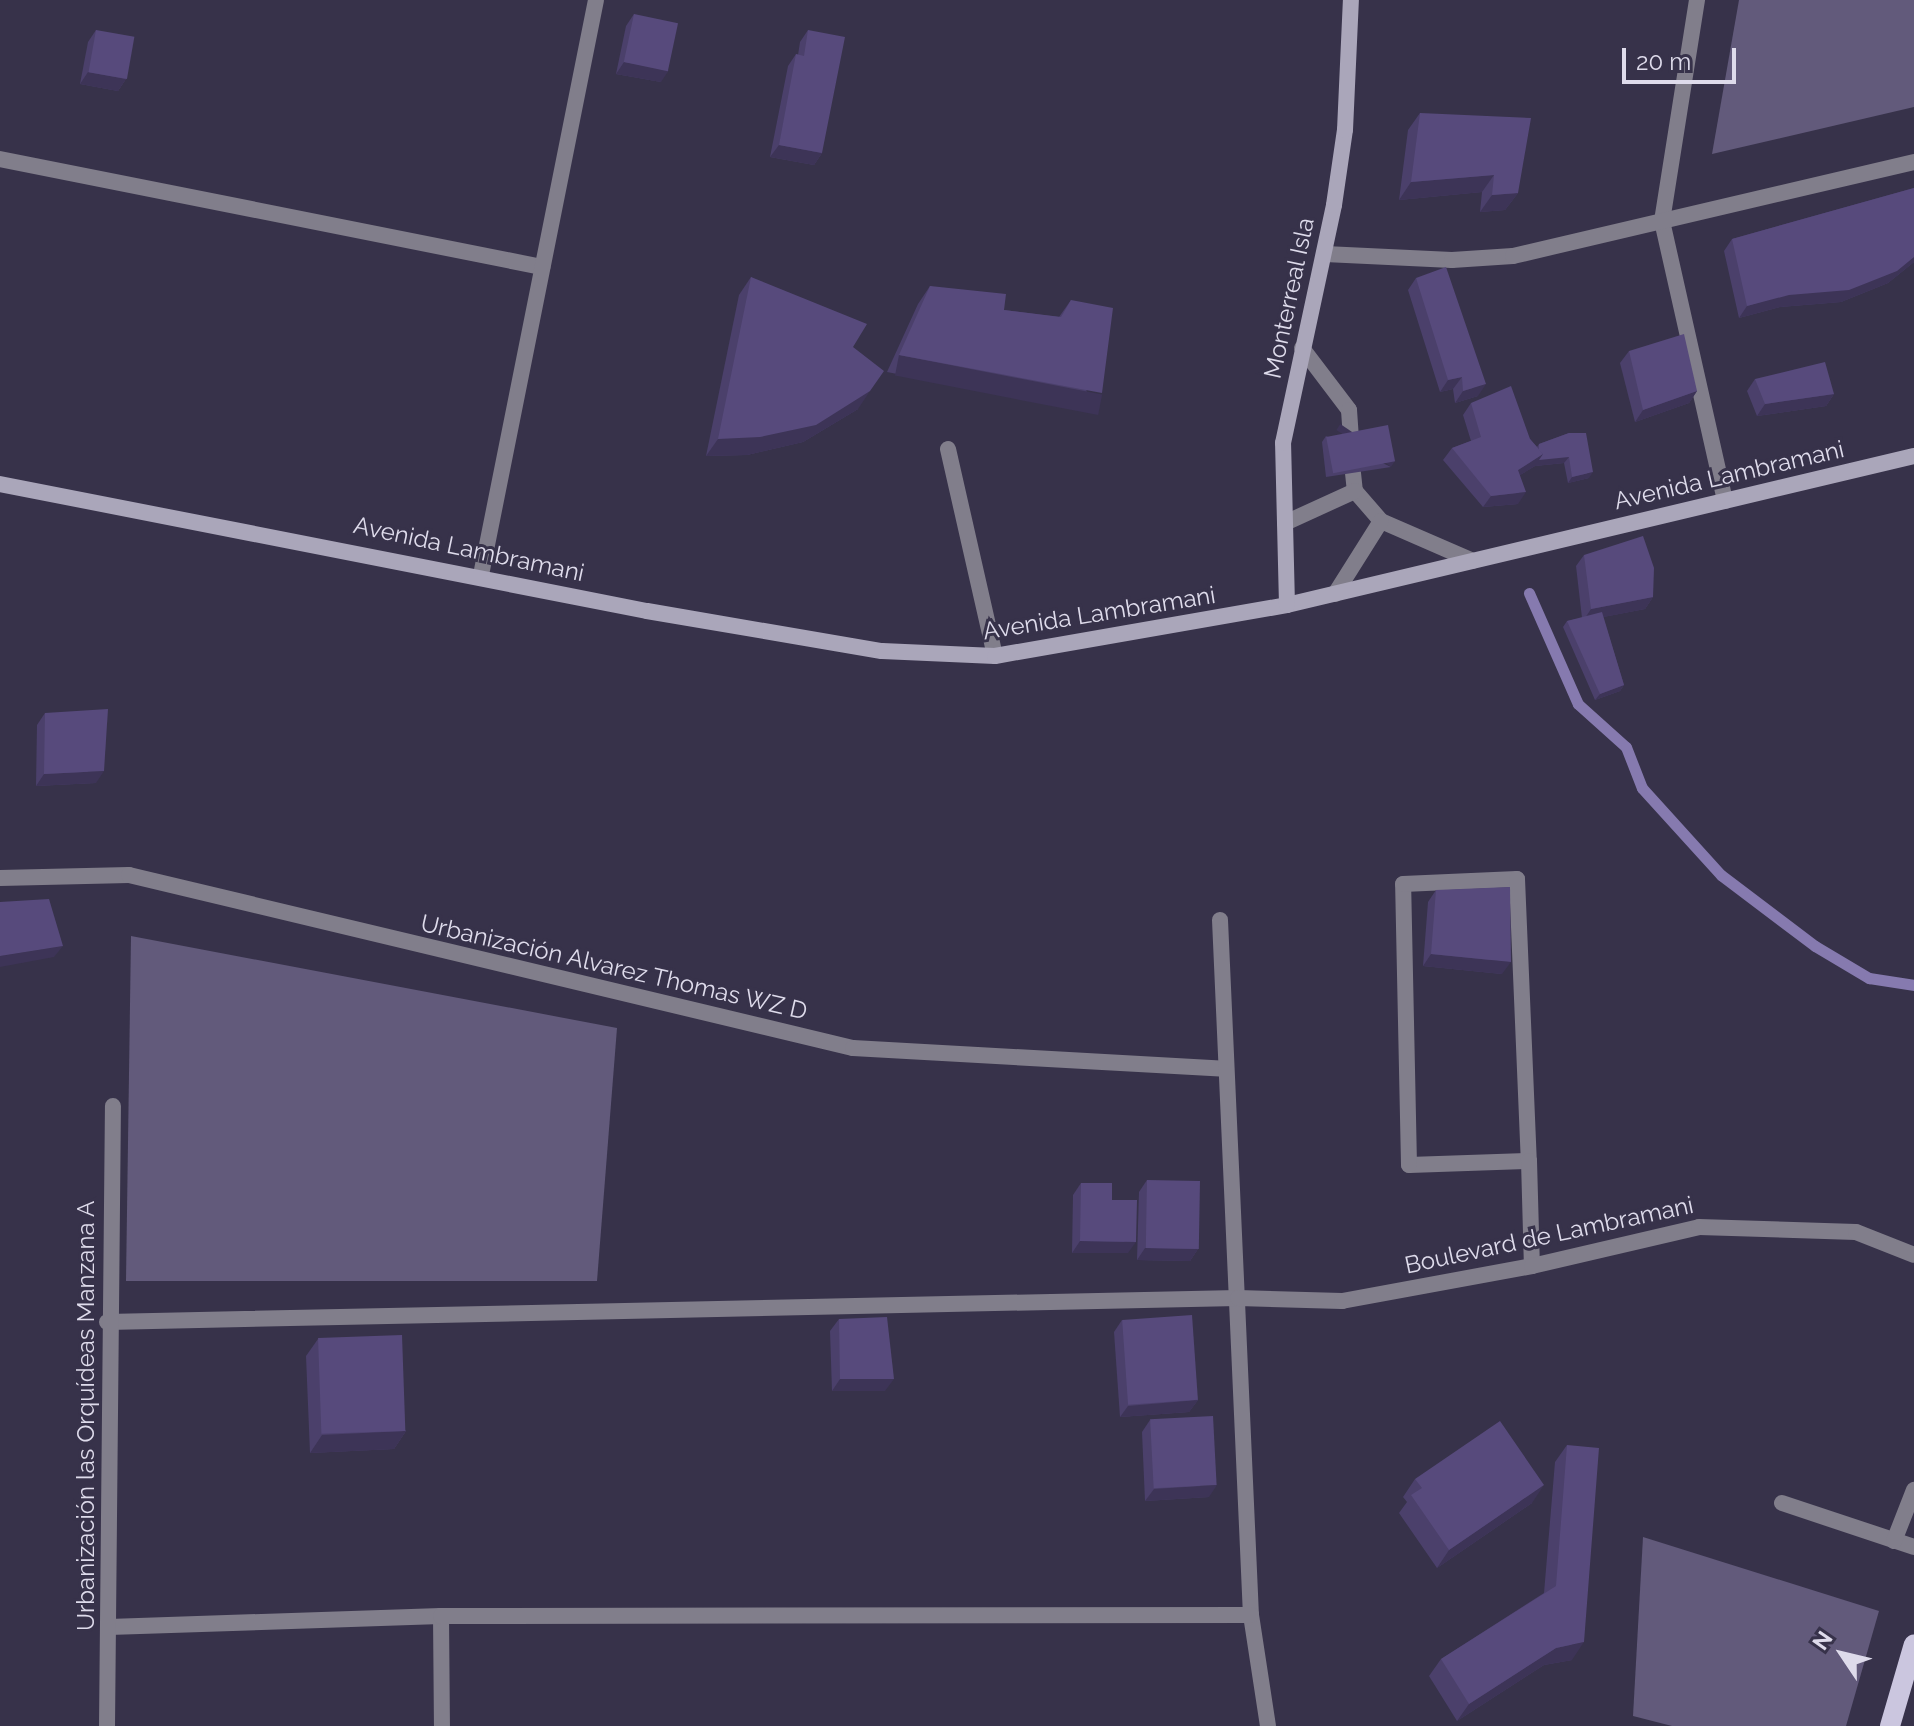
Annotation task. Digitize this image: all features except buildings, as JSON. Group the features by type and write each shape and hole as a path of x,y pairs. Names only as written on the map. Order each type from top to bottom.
{"main road":[{"name":"Monterreal Isla","path":"1287,605 1283,443 1325,254 1345,130 1351,0"},
{"name":"Avenida Lambramani","path":"0,484 481,575 647,611 882,651 995,656 1287,605 1914,456"},
{"path":"1890,1726 1914,1644"}],"street":[{"path":"481,575 596,0"},
{"path":"1697,0 1662,221 1725,501"},
{"path":"0,159 542,267"},
{"path":"1325,254 1452,260 1513,256 1914,162"},
{"path":"1302,348 1349,410 1351,437"},
{"path":"948,449 995,656"},
{"path":"1353,473 1355,491 1381,521 1473,561"},
{"path":"1285,523 1355,491"},
{"path":"1335,594 1381,521"},
{"name":"Urbanización Alvarez Thomas WZ D","path":"0,878 129,875 853,1048 1224,1069"},
{"path":"1529,1161 1409,1165 1403,884 1517,879 1529,1161 1532,1266"},
{"path":"1220,920 1224,1069 1238,1298 1251,1615 1268,1726"},
{"name":"Urbanización las Orquídeas Manzana A","path":"107,1726 107,1322 113,1106"},
{"name":"Boulevard de Lambramani","path":"107,1322 1238,1298 1342,1301 1532,1266 1699,1227 1856,1232 1914,1255"},
{"path":"1894,1541 1914,1490"},
{"path":"1782,1503 1914,1547"},
{"path":"109,1627 441,1616 1251,1615"},
{"path":"441,1616 442,1726"}],"shaded area":[{"path":"1739,0 1914,0 1914,107 1712,154"},
{"path":"131,936 617,1028 597,1281 126,1281"},
{"path":"1643,1537 1879,1611 1846,1726 1672,1726 1633,1716"}],"waterway":[{"path":"1529,593 1578,704 1626,747 1642,788 1721,875 1815,946 1869,978 1914,985"}]}
